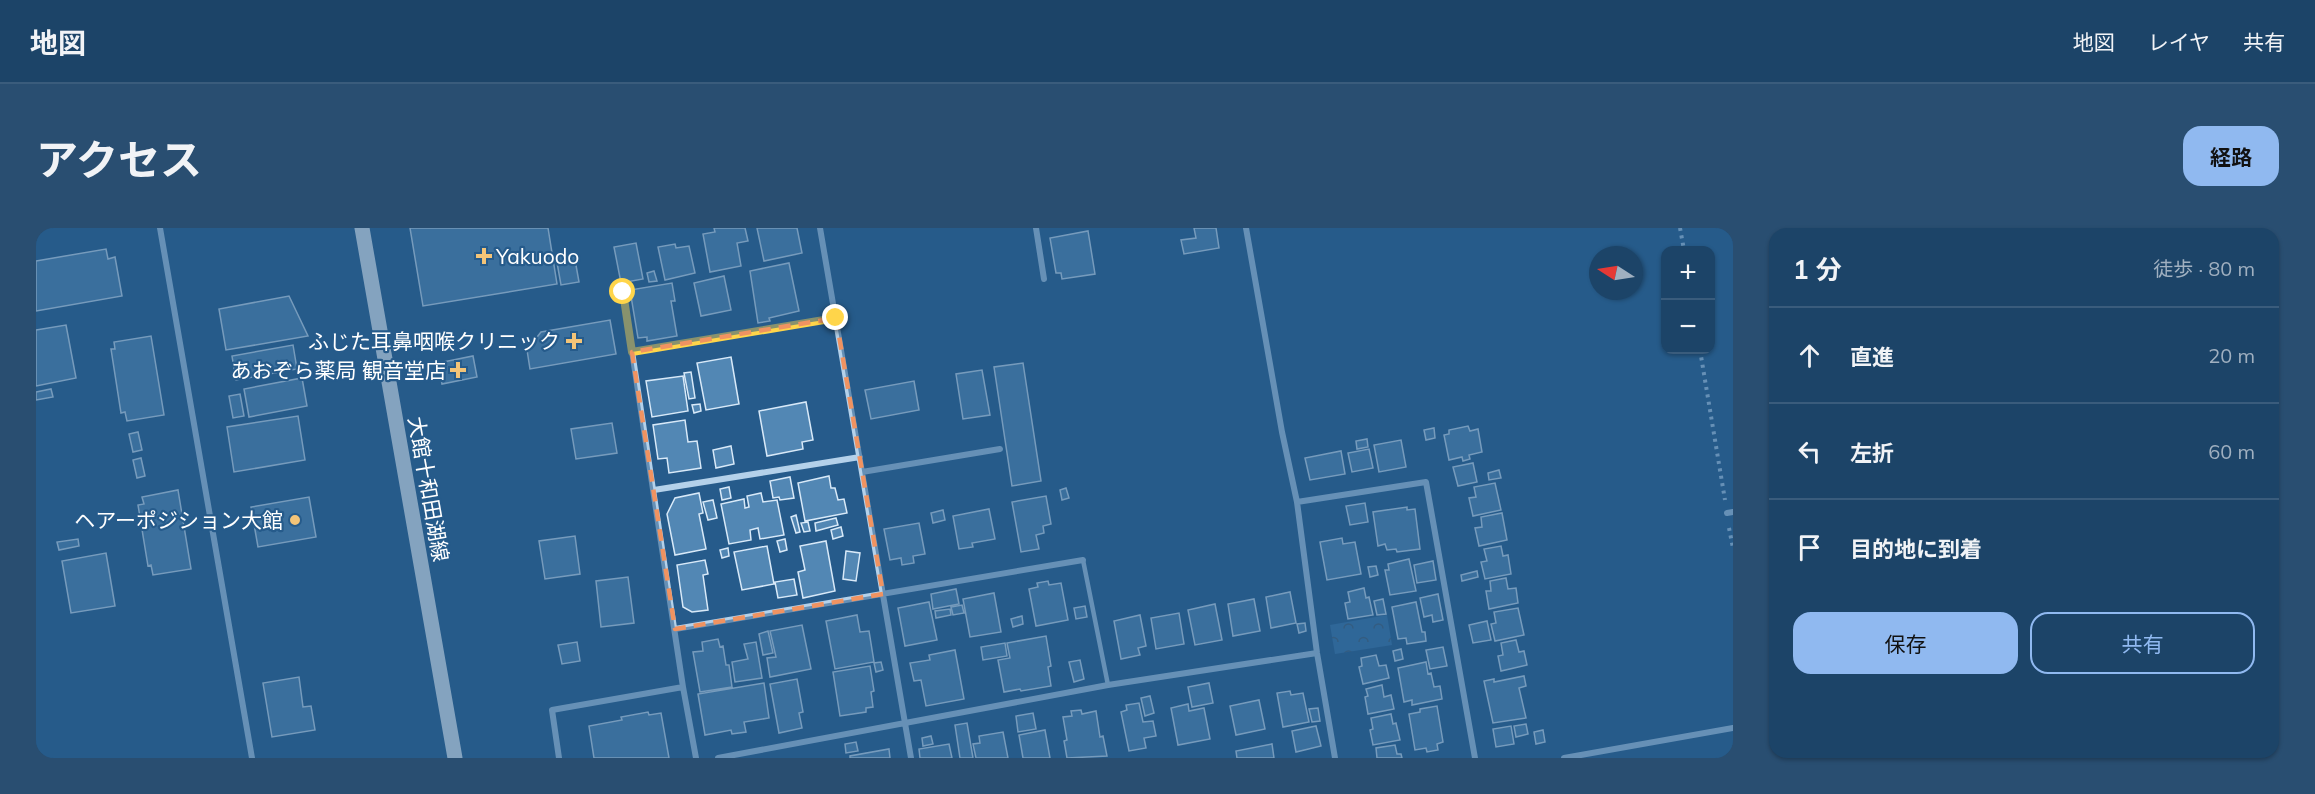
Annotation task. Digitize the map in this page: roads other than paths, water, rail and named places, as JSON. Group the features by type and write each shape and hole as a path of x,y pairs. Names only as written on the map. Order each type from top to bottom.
{"main road":[{"name":"大館十和田湖線","path":"362,228 455,758"}],"street":[{"path":"160,228 252,758"},
{"path":"820,228 911,758"},
{"path":"1035,228 1044,279"},
{"path":"1246,228 1282,432 1297,502 1317,653 1335,758"},
{"path":"623,292 683,687 696,758"},
{"path":"632,352 836,318"},
{"path":"862,472 1000,448"},
{"path":"654,490 860,457"},
{"path":"1297,502 1426,482 1476,758"},
{"path":"675,629 1083,560"},
{"path":"718,758 1108,685 1317,653"},
{"path":"559,758 552,710 683,687"},
{"path":"1564,758 1733,728"}],"lane":[{"path":"1083,560 1108,685"}],"place":[{"name":"Yakuodo","path":"484,256"},
{"name":"ふじた耳鼻咽喉クリニック","path":"574,341"},
{"name":"あおぞら薬局 観音堂店","path":"458,370"},
{"name":"ヘアーポジション大館","path":"295,520"}]}
